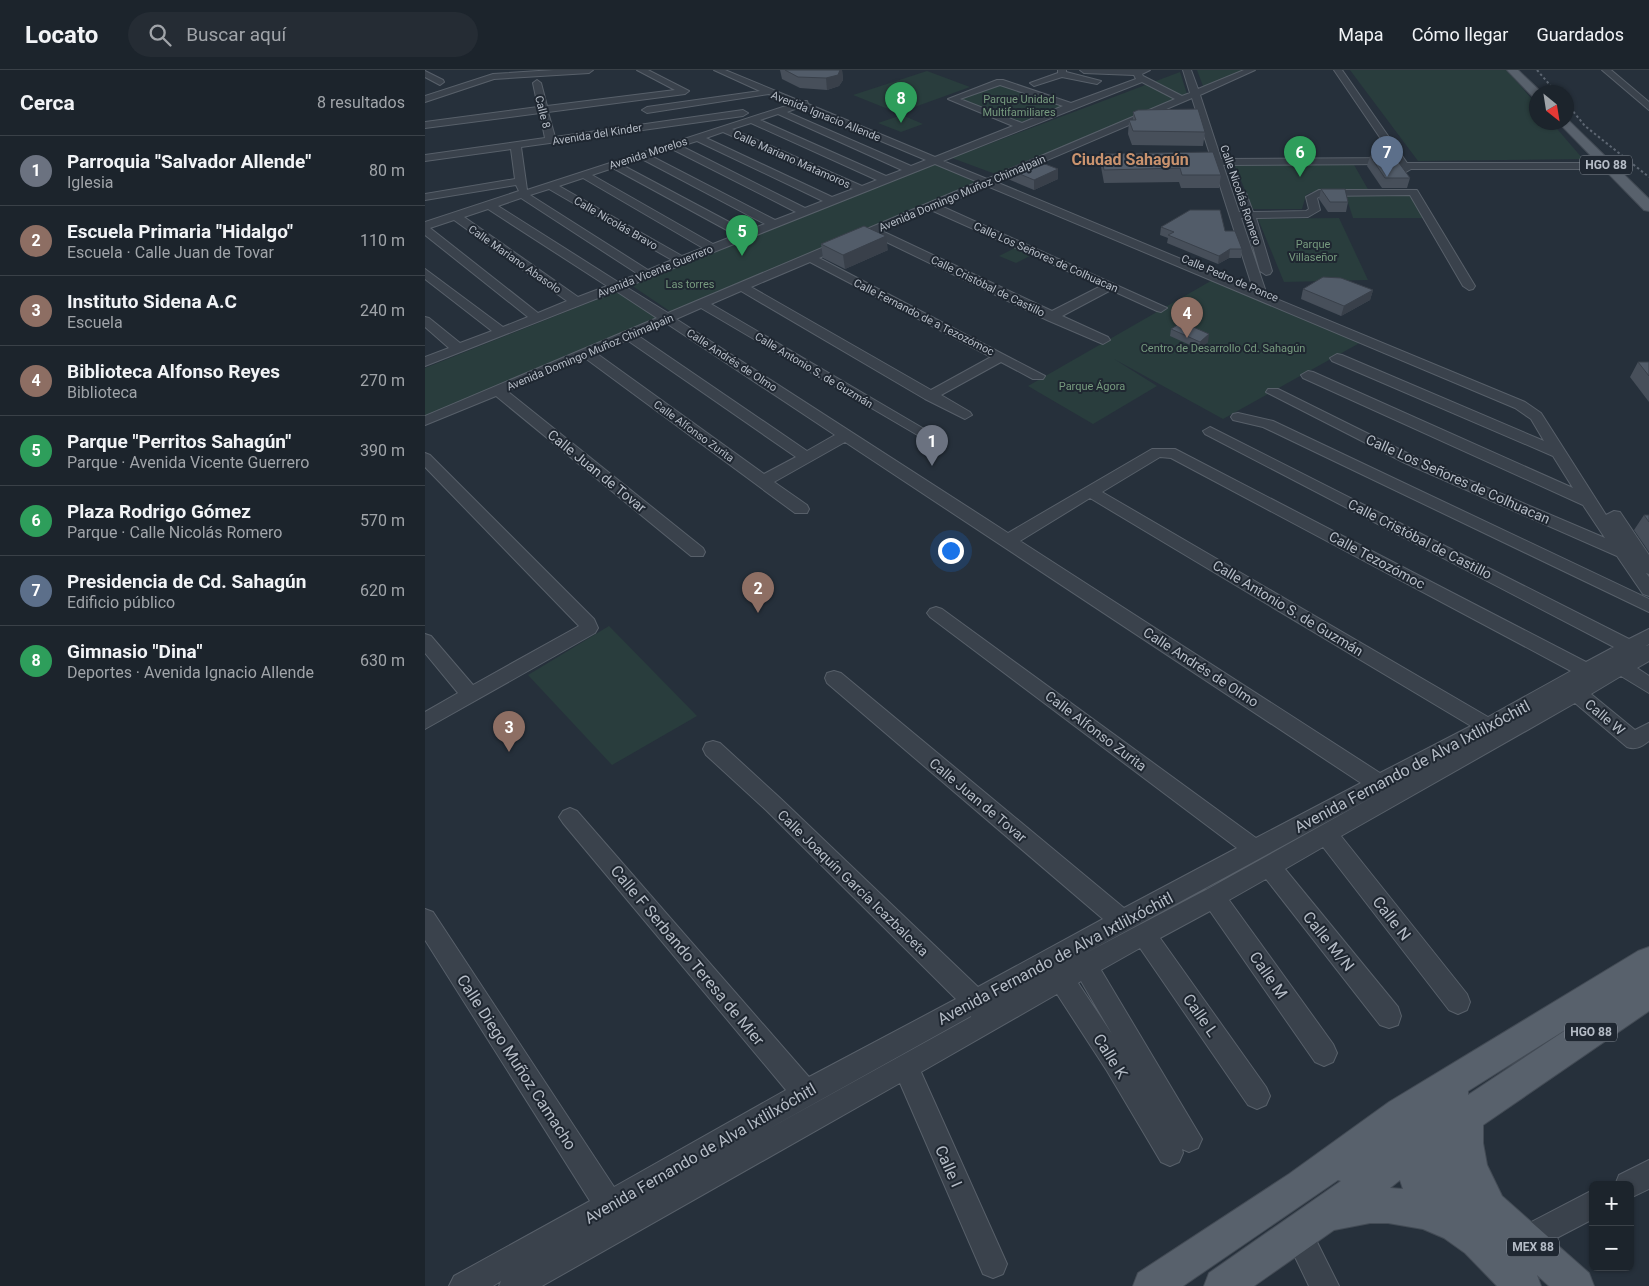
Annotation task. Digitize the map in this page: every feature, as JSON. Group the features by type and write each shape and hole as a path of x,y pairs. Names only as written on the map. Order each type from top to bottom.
{"main road":[{"path":"1512,70 1529,87"},
{"path":"1520,70 1536,85"},
{"name":"HGO 88","path":"1574,125 1605,161"},
{"name":"HGO 88","path":"1572,130 1632,186 1649,198"},
{"name":"HGO 88","path":"1632,186 1649,207"},
{"name":"HGO 88","path":"1294,1191 1401,1114 1649,961"},
{"name":"HGO 88","path":"1309,1227 1408,1153 1466,1117 1649,993"},
{"path":"1480,1221 1417,1183 1408,1153 1430,1115 1510,1046"},
{"name":"MEX 88","path":"1466,1117 1466,1143 1480,1221 1523,1286"},
{"path":"1151,1286 1294,1191 1359,1159 1385,1153 1408,1153"},
{"path":"1222,1286 1309,1227 1364,1206 1407,1207 1437,1217 1480,1221"},
{"name":"MEX 88","path":"1480,1221 1526,1240 1576,1286"}],"street":[{"path":"509,75 512,83 589,70"},
{"path":"641,70 684,91 709,100"},
{"name":"Avenida Ignacio Allende","path":"718,70 937,159"},
{"name":"Avenida Ignacio Allende","path":"732,70 772,91"},
{"path":"1085,70 1140,74 1181,99"},
{"name":"Calle Nicolás Romero","path":"1187,70 1232,170 1254,227 1267,296"},
{"name":"Avenida Domingo Muñoz Chimalpain","path":"425,421 1251,70"},
{"path":"1235,215 1308,214 1315,210 1311,199 1315,194 1373,189 1413,192 1418,189 1338,70"},
{"path":"1606,70 1649,107"},
{"path":"425,99 487,79 525,72 561,75"},
{"path":"1034,83 1062,72 1122,87"},
{"path":"425,74 440,82 425,87"},
{"path":"937,159 1122,87 1140,74"},
{"path":"1022,126 952,100 1015,78 1085,101"},
{"path":"1075,86 1092,80"},
{"path":"1000,82 1071,106"},
{"name":"Calle 8","path":"537,83 551,141"},
{"path":"608,87 616,111"},
{"path":"425,125 684,91"},
{"path":"647,110 772,91"},
{"path":"642,97 657,145"},
{"name":"Avenida Morelos","path":"489,206 521,188 550,185 657,145 773,110 803,103"},
{"name":"Calle Nicolás Romero","path":"1205,109 1217,162 1235,215 1267,296"},
{"path":"773,110 911,170"},
{"name":"Avenida Morelos","path":"578,173 642,155 751,120 773,110"},
{"name":"Avenida del Kinder","path":"425,158 516,148 551,141 773,110"},
{"name":"Calle Mariano Matamoros","path":"751,120 886,180"},
{"path":"521,188 516,148 653,128"},
{"name":"Calle Mariano Matamoros","path":"723,129 861,190"},
{"name":"Calle Mariano Matamoros","path":"697,137 832,201"},
{"path":"672,145 805,212"},
{"path":"642,155 774,224"},
{"name":"Calle Pedro de Ponce","path":"937,159 1520,402"},
{"name":"Avenida Vicente Guerrero","path":"425,362 937,159"},
{"path":"1217,162 1232,170 1402,163 1605,161"},
{"path":"612,164 744,235"},
{"path":"521,188 578,173"},
{"name":"Calle Nicolás Bravo","path":"578,173 712,248"},
{"path":"425,220 476,204 507,185"},
{"path":"425,197 507,185 521,188 647,274"},
{"name":"Calle Nicolás Bravo","path":"550,185 681,261"},
{"path":"1413,192 1469,286"},
{"path":"1229,195 1241,195"},
{"path":"425,226 489,206 617,286"},
{"name":"Calle Los Señores de Colhuacan","path":"931,206 1161,308"},
{"name":"Calle Mariano Abasolo","path":"455,216 576,302"},
{"path":"425,230 537,318"},
{"name":"Calle Cristóbal de Castillo","path":"873,232 1103,340"},
{"name":"Calle Fernando de a Tezozómoc","path":"811,258 1038,376"},
{"path":"425,273 501,332"},
{"name":"Calle Andrés de Olmo","path":"617,286 1387,789"},
{"path":"1051,316 1109,286"},
{"path":"743,287 965,415"},
{"name":"Calle Antonio S. de Guzmán","path":"703,304 926,436"},
{"path":"425,321 459,349"},
{"path":"628,335 806,457"},
{"name":"Calle Alfonso Zurita","path":"587,353 801,509"},
{"path":"930,396 1001,357"},
{"path":"1337,358 1559,453"},
{"path":"1308,375 1610,510"},
{"name":"Calle Juan de Tovar","path":"497,391 697,552"},
{"name":"Calle Los Señores de Colhuacan","path":"1273,392 1410,460 1647,565"},
{"path":"1520,402 1536,416 1589,502 1649,590"},
{"path":"1520,402 1537,407 1549,419 1647,565"},
{"path":"1238,417 1268,424 1649,606"},
{"name":"Calle Cristóbal de Castillo","path":"1210,431 1629,647"},
{"path":"763,481 846,435"},
{"name":"Calle Tezozómoc","path":"1089,491 1157,452 1175,454 1587,671"},
{"path":"425,458 481,512 589,628 425,721"},
{"path":"1007,541 1089,491"},
{"name":"Calle Antonio S. de Guzmán","path":"1089,491 1488,726"},
{"name":"Calle Alfonso Zurita","path":"936,613 1262,857"},
{"name":"Avenida Fernando de Alva Ixtlilxóchitl","path":"464,1286 805,1093 975,1001 1055,970 1085,966 1214,897 1262,857 1326,834 1387,789 1488,726 1649,636"},
{"path":"425,641 471,695"},
{"name":"Avenida Fernando de Alva Ixtlilxóchitl","path":"514,1286 989,1022 1055,970 1122,922 1262,857 1387,789 1577,693 1649,652"},
{"path":"1622,668 1649,686"},
{"name":"Calle Juan de Tovar","path":"834,678 1122,922"},
{"name":"Calle W","path":"1577,693 1641,736"},
{"name":"Calle Joaquín García Icazbalceta","path":"713,749 773,804 975,1001 989,1022"},
{"name":"Calle F Serbando Teresa de Mier","path":"570,817 805,1093"},
{"name":"Calle N","path":"1326,834 1458,1002"},
{"name":"Calle M/N","path":"1262,857 1389,1016"},
{"name":"Calle M","path":"1214,897 1324,1053"},
{"name":"Calle Diego Muñoz Camacho","path":"425,920 609,1205"},
{"name":"Calle L","path":"1144,934 1257,1096"},
{"name":"Calle K","path":"1055,970 1116,1062 1180,1146 1085,966"},
{"name":"Calle I","path":"906,1067 993,1264"},
{"path":"1634,1182 1649,1174"},
{"path":"1526,1240 1589,1206"},
{"path":"1309,1227 1324,1286"}],"green space":[{"path":"1197,70 1250,70 1207,88 1203,86"},
{"path":"1350,70 1507,70 1529,96 1529,130 1558,130 1583,159 1418,161"},
{"path":"927,71 970,87 898,113 853,95"},
{"path":"1180,72 1187,94 998,175 952,158"},
{"name":"Parque Unidad Multifamiliares","path":"1001,83 1065,106 1022,123 957,99"},
{"path":"902,115 923,124 901,132 878,123"},
{"path":"1353,163 1369,191 1312,192 1306,195 1302,209 1253,209 1234,164"},
{"name":"Las torres","path":"936,164 982,184 674,314 631,285"},
{"path":"1413,192 1428,218 1353,218 1345,193"},
{"name":"Parque Villaseñor","path":"1339,218 1368,280 1284,282 1258,219"},
{"path":"1019,246 1036,253 1016,263 999,256"},
{"name":"Centro de Desarrollo Cd. Sahagún","path":"1216,278 1365,340 1223,419 1114,359 1157,386 1093,424 1028,386"},
{"name":"Las torres","path":"618,291 661,321 425,420 425,368"},
{"path":"609,626 697,716 612,765 528,675"}],"building":[{"path":"785,70 840,70 838,75 826,78 798,77"},
{"path":"1198,109 1205,132 1133,131 1129,120 1136,120 1133,112 1138,110"},
{"path":"1213,152 1221,175 1182,175 1180,168 1104,170 1101,154"},
{"path":"1370,156 1394,156 1410,178 1385,178"},
{"path":"1032,159 1058,169 1034,180 1008,169"},
{"path":"1321,189 1345,189 1348,202 1330,202"},
{"path":"1190,210 1220,210 1225,231 1235,231 1242,249 1230,249 1219,256 1168,235 1174,232 1161,227"},
{"path":"864,226 886,236 843,255 821,244"},
{"path":"1323,277 1341,278 1373,290 1344,306 1303,289"},
{"path":"1182,322 1209,334 1200,342 1171,329"},
{"path":"1638,362 1649,362 1649,376"},
{"path":"1644,515 1649,515 1649,522"}],"railway":[{"path":"1537,70 1550,85"},
{"path":"1574,113 1585,126 1649,177"}],"place":[{"name":"Gimnasio \"Dina\"","path":"901,123"},
{"name":"Plaza Rodrigo Gómez","path":"1300,177"},
{"name":"Presidencia de Cd. Sahagún","path":"1387,177"},
{"name":"Parque \"Perritos Sahagún\"","path":"742,256"},
{"name":"Biblioteca Alfonso Reyes","path":"1187,338"},
{"name":"Parroquia \"Salvador Allende\"","path":"932,466"},
{"name":"Escuela Primaria \"Hidalgo\"","path":"758,613"},
{"name":"Instituto Sidena A.C","path":"509,752"}],"district":[{"name":"Ciudad Sahagún","path":"1130,159"}],"park label":[{"name":"Parque Ágora","path":"1092,386"}]}
